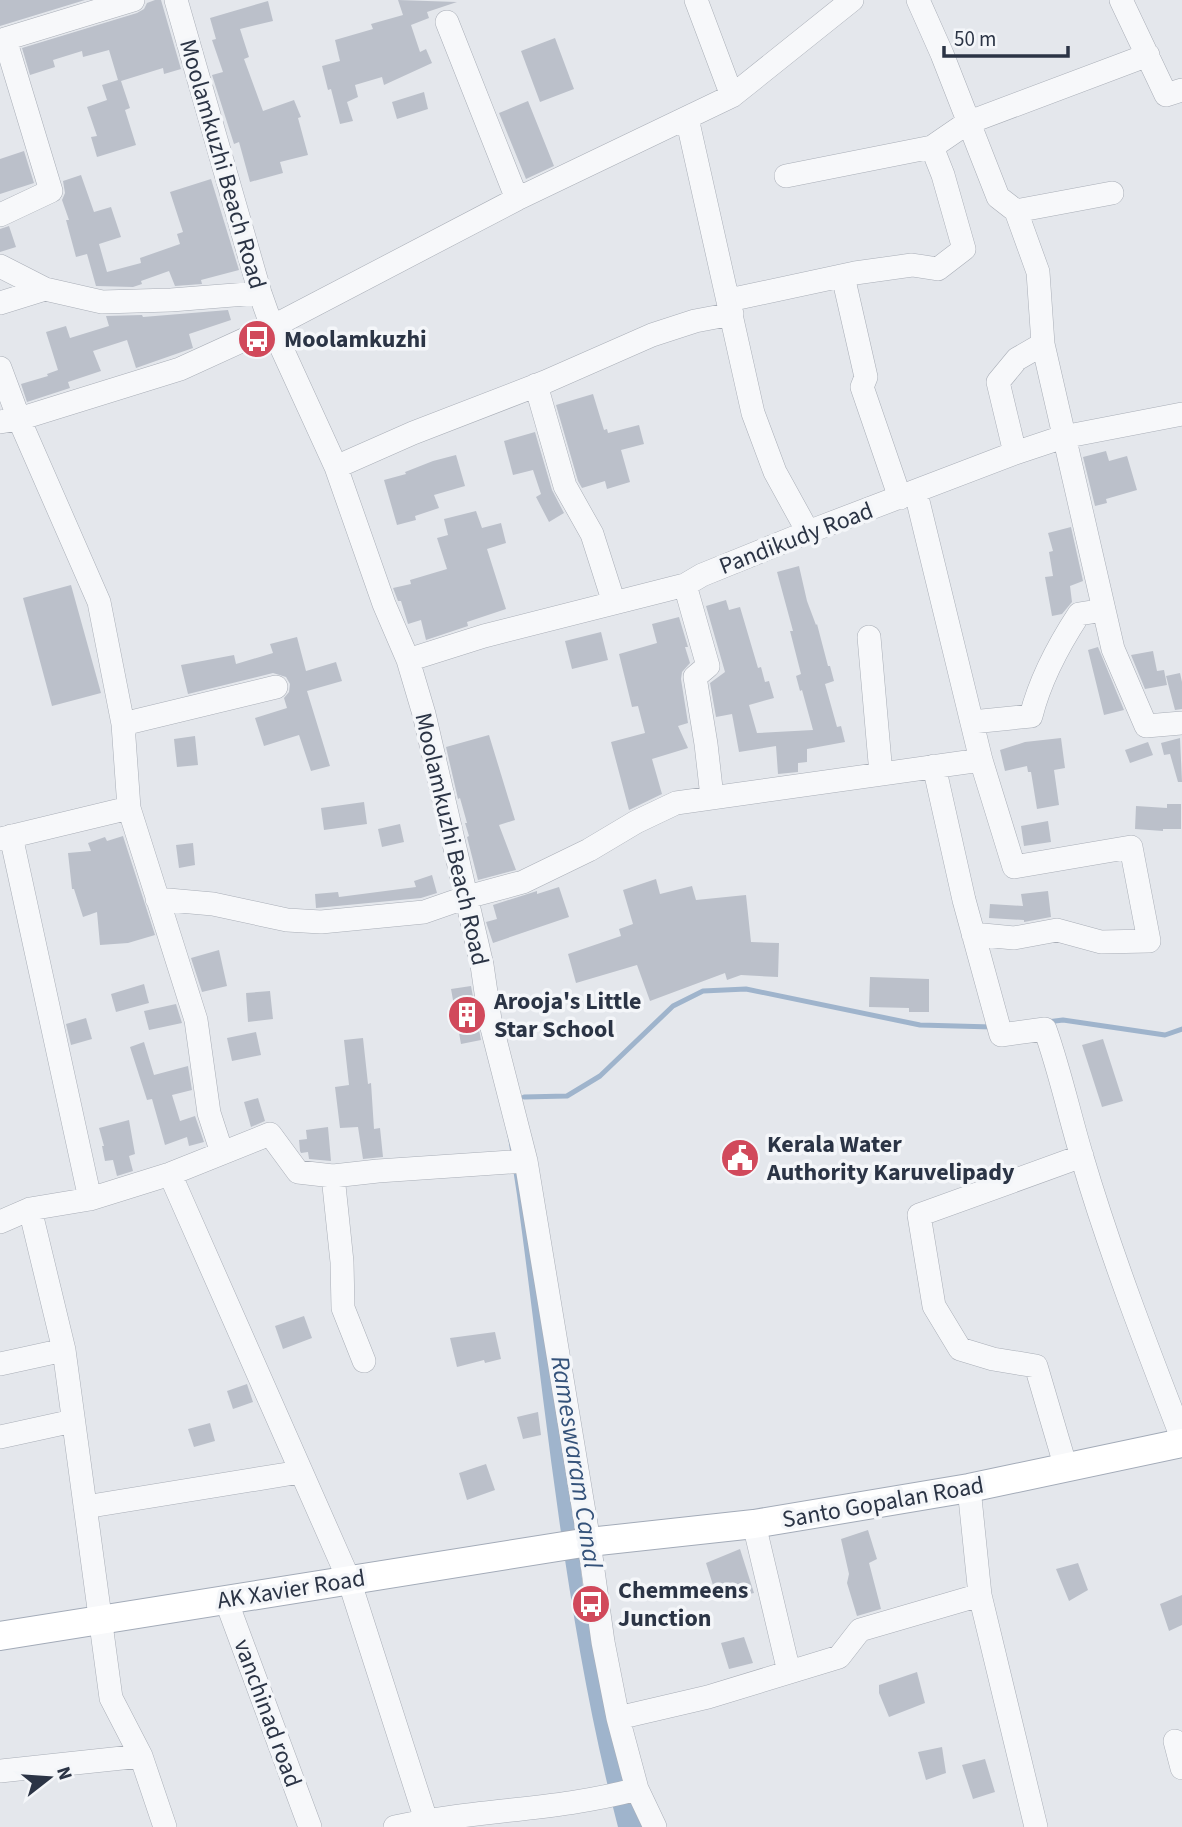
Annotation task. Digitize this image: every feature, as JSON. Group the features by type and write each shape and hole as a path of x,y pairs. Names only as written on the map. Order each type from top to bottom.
{"main road":[{"name":"Santo Gopalan Road","path":"576,1544 754,1524 969,1488 1182,1440"},
{"name":"AK Xavier Road","path":"1,1633 100,1620 576,1544"}],"street":[{"path":"0,215 51,191 5,39 133,0"},
{"name":"Moolamkuzhi Beach Road","path":"176,0 260,293 272,327 337,467 384,604 408,660 424,714 482,965 490,1020 519,1162 576,1544 603,1642 618,1718 637,1789 655,1827"},
{"path":"696,0 732,96"},
{"path":"816,0 843,7"},
{"path":"918,0 998,197 1016,211 1038,272 1043,344 1113,649 1146,726 1182,723"},
{"path":"1121,0 1166,95 1182,90"},
{"path":"10,420 180,369 272,327 517,199 732,96 843,7"},
{"path":"447,22 517,199"},
{"path":"786,176 932,147 967,124 1148,55"},
{"path":"687,118 752,413 775,472 807,533"},
{"path":"337,467 413,433 536,386 652,335 730,307 843,276 912,265 938,269 964,249 943,175 932,147"},
{"path":"1016,211 1112,193"},
{"path":"0,265 45,289 102,302 260,293"},
{"path":"843,276 866,377 862,387 908,495 981,760 1014,867 1131,848 1149,942 1101,942 1057,930 1014,939 973,934"},
{"path":"0,303 45,289"},
{"path":"1015,453 998,382 1017,359 1043,344"},
{"path":"0,368 10,420 99,602 123,724 129,808 196,1020 209,1114 222,1153"},
{"path":"536,386 565,486 592,534 614,603"},
{"name":"Pandikudy Road","path":"408,660 484,636 685,585 702,575 807,533 1063,437 1181,421"},
{"path":"685,585 708,666 695,677 712,797"},
{"path":"972,722 1031,716 1037,690 1065,634 1079,614 1104,610"},
{"path":"869,637 881,774"},
{"path":"123,724 276,687"},
{"path":"157,900 213,904 287,920 321,922 424,912 523,882 676,803 981,760"},
{"path":"934,766 973,934 998,1027 1045,1029 1124,1287 1182,1440"},
{"path":"90,1199 6,838 129,808"},
{"path":"0,1222 30,1209 90,1199 170,1174 270,1134 298,1172 333,1176 519,1162"},
{"path":"1066,1468 1037,1366 993,1359 960,1349 934,1306 919,1215 1082,1156"},
{"path":"170,1174 349,1580 426,1820"},
{"path":"333,1176 342,1262 343,1308 364,1361"},
{"path":"30,1209 64,1350 111,1698 141,1756 165,1827"},
{"path":"0,1364 64,1350"},
{"path":"0,1437 73,1421"},
{"path":"85,1507 300,1472"},
{"path":"969,1488 980,1595 1036,1827"},
{"path":"754,1524 789,1672"},
{"path":"618,1718 708,1697 839,1657 860,1630 980,1595"},
{"name":"vanchinad road","path":"226,1600 310,1827"},
{"path":"1175,1741 1182,1768"},
{"path":"0,1771 141,1756"},
{"path":"395,1827 426,1820 605,1798 637,1789"}],"water":[{"path":"466,908 509,1098 583,1587 606,1708 643,1827 618,1827 599,1749 558,1512 517,1195"}],"building":[{"path":"0,0 85,0 0,26"},
{"path":"161,0 181,69 164,74 163,68 121,81 130,108 125,110 136,145 97,157 91,137 97,136 87,107 107,100 102,85 118,80 109,50 83,57 82,51 53,60 55,67 30,75 22,48 137,13 144,9 147,3"},
{"path":"398,0 457,2 427,12 429,18 411,25 420,52 426,49 432,63 384,85 382,77 355,85 358,97 347,102 353,121 340,124 322,66 340,61 335,40 373,29 371,24 403,15"},
{"path":"268,1 273,21 240,29 249,57 244,59 263,111 294,100 301,117 298,118 308,155 280,162 283,173 250,182 239,142 234,144 212,75 223,72 212,40 216,39 210,18"},
{"path":"555,38 574,89 540,102 521,51"},
{"path":"424,92 428,109 397,119 392,102"},
{"path":"528,101 554,166 526,179 499,113"},
{"path":"24,151 34,183 0,194 0,159"},
{"path":"81,175 94,212 111,207 121,237 99,244 107,272 141,263 140,258 180,244 177,234 183,232 170,192 211,179 239,270 201,280 202,284 175,286 169,271 141,281 142,284 133,287 96,286 87,254 76,257 62,200 65,193 63,181"},
{"path":"9,226 16,247 0,252 0,229"},
{"path":"228,310 231,320 189,334 193,348 136,368 127,340 93,351 101,371 68,382 70,388 27,402 21,384 58,370 46,332 66,326 70,338 109,326 106,316 143,317"},
{"path":"593,394 604,430 607,429 608,433 639,425 644,444 621,450 630,482 607,489 605,481 582,488 556,405"},
{"path":"535,432 552,490 564,513 549,522 536,497 541,494 533,470 513,475 504,441"},
{"path":"1106,451 1109,461 1127,456 1137,490 1106,499 1107,503 1095,506 1083,457"},
{"path":"456,455 465,486 434,495 439,508 415,516 416,520 397,525 384,480"},
{"path":"476,511 482,528 501,523 506,543 487,549 506,609 467,622 468,626 426,640 421,620 408,624 401,601 398,601 393,588 411,584 410,580 447,569 437,538 448,535 444,519"},
{"path":"1071,527 1083,581 1070,586 1072,602 1062,614 1052,616 1045,577 1053,576 1049,552 1053,551 1048,533"},
{"path":"799,566 807,601 817,624 834,681 825,684 837,727 841,726 845,742 807,749 807,762 798,763 798,772 778,774 776,746 739,752 732,714 716,717 710,683 725,672 706,606 726,600 729,610 740,607 758,668 761,667 765,682 769,681 774,698 749,705 757,733 813,730 796,676 801,674 777,572"},
{"path":"71,585 101,693 52,706 23,598"},
{"path":"679,617 690,663 682,672 681,679 688,723 678,726 688,748 652,759 662,794 629,810 611,742 645,733 638,706 632,707 619,654 657,643 652,624"},
{"path":"601,632 608,660 572,669 565,641"},
{"path":"297,637 306,671 336,662 342,681 307,691 330,766 311,771 299,735 264,746 255,718 287,708 284,698 289,692 290,684 286,677 273,673 188,694 181,665 234,655 236,664 273,653 270,644"},
{"path":"1098,647 1124,710 1104,715 1088,650"},
{"path":"1153,651 1157,671 1164,670 1167,685 1145,689 1131,655"},
{"path":"1180,673 1182,709 1175,710 1166,676"},
{"path":"489,735 515,820 499,825 516,870 478,880 467,837 467,823 460,798 458,799 446,747"},
{"path":"195,736 198,765 177,767 174,739"},
{"path":"1061,738 1065,768 1054,770 1059,805 1037,809 1031,772 1028,772 1027,766 1005,771 1000,750 1025,742"},
{"path":"1180,738 1182,782 1178,782 1170,754 1164,755 1161,743"},
{"path":"1148,742 1153,755 1130,763 1125,750"},
{"path":"364,802 367,824 324,830 321,808"},
{"path":"1167,804 1181,804 1181,829 1135,829 1136,806 1167,808"},
{"path":"1048,821 1051,842 1024,846 1021,826"},
{"path":"400,824 404,842 382,847 378,829"},
{"path":"123,836 155,935 128,943 100,945 97,912 83,917 72,889 68,853 91,851 88,843 105,837 107,841"},
{"path":"193,843 195,865 179,868 176,845"},
{"path":"432,875 437,893 421,898 316,908 315,894 338,892 339,897 416,887 414,881"},
{"path":"656,879 660,894 692,886 696,900 746,895 751,942 779,943 778,977 741,975 727,980 725,973 650,1001 637,965 576,983 568,954 621,936 619,929 633,924 623,890"},
{"path":"559,887 569,917 493,943 486,922 497,919 493,905"},
{"path":"1048,891 1051,917 1024,922 989,918 990,904 1023,906 1021,894"},
{"path":"219,950 227,986 202,992 191,958"},
{"path":"870,977 929,979 929,1012 909,1012 909,1008 869,1007"},
{"path":"144,984 149,1003 116,1012 111,994"},
{"name":"Arooja's Little Star School","path":"471,986 481,1040 461,1044 451,989"},
{"path":"270,991 273,1019 248,1022 246,993"},
{"path":"176,1004 182,1023 149,1030 144,1011"},
{"path":"86,1018 92,1039 71,1045 66,1024"},
{"path":"256,1032 261,1055 232,1061 227,1038"},
{"path":"363,1038 368,1084 371,1083 374,1129 380,1128 383,1157 363,1159 358,1127 340,1128 335,1087 349,1085 344,1040"},
{"path":"1103,1039 1123,1101 1102,1107 1082,1045"},
{"path":"144,1042 154,1075 188,1066 192,1090 172,1095 180,1121 195,1116 204,1142 189,1146 187,1137 165,1145 152,1099 147,1100 130,1047"},
{"path":"258,1098 265,1121 251,1127 244,1102"},
{"path":"129,1120 135,1154 129,1156 133,1171 117,1176 113,1160 105,1161 99,1128"},
{"path":"328,1127 331,1161 309,1159 308,1152 301,1153 299,1140 307,1139 306,1130"},
{"path":"304,1316 312,1338 283,1349 275,1326"},
{"path":"495,1332 501,1359 457,1367 450,1338"},
{"path":"247,1384 253,1402 233,1409 227,1391"},
{"path":"538,1412 541,1435 523,1439 517,1417"},
{"path":"210,1423 215,1441 194,1447 188,1429"},
{"path":"486,1464 495,1490 467,1500 459,1473"},
{"path":"868,1530 877,1559 869,1563 881,1609 857,1616 847,1583 849,1574 841,1539"},
{"path":"740,1549 754,1593 718,1601 706,1563"},
{"path":"1078,1563 1088,1590 1069,1601 1056,1569"},
{"path":"1182,1595 1182,1625 1169,1631 1160,1604"},
{"path":"744,1637 753,1663 729,1669 721,1643"},
{"path":"917,1672 925,1703 889,1717 879,1693 879,1685"},
{"path":"942,1747 946,1773 926,1780 918,1752"},
{"path":"985,1759 995,1792 973,1799 962,1765"}],"waterway":[{"path":"524,1097 567,1096 600,1076 673,1006 703,991 746,989 920,1025 992,1027"},
{"path":"1047,1022 1063,1020 1165,1035 1182,1029"}],"place":[{"name":"Moolamkuzhi","path":"257,339"},
{"name":"Arooja's Little Star School","path":"467,1015"},
{"name":"Kerala Water Authority Karuvelipady","path":"740,1158"},
{"name":"Chemmeens Junction","path":"591,1604"}],"water label":[{"name":"Rameswaram Canal","path":"577,1462"}]}
